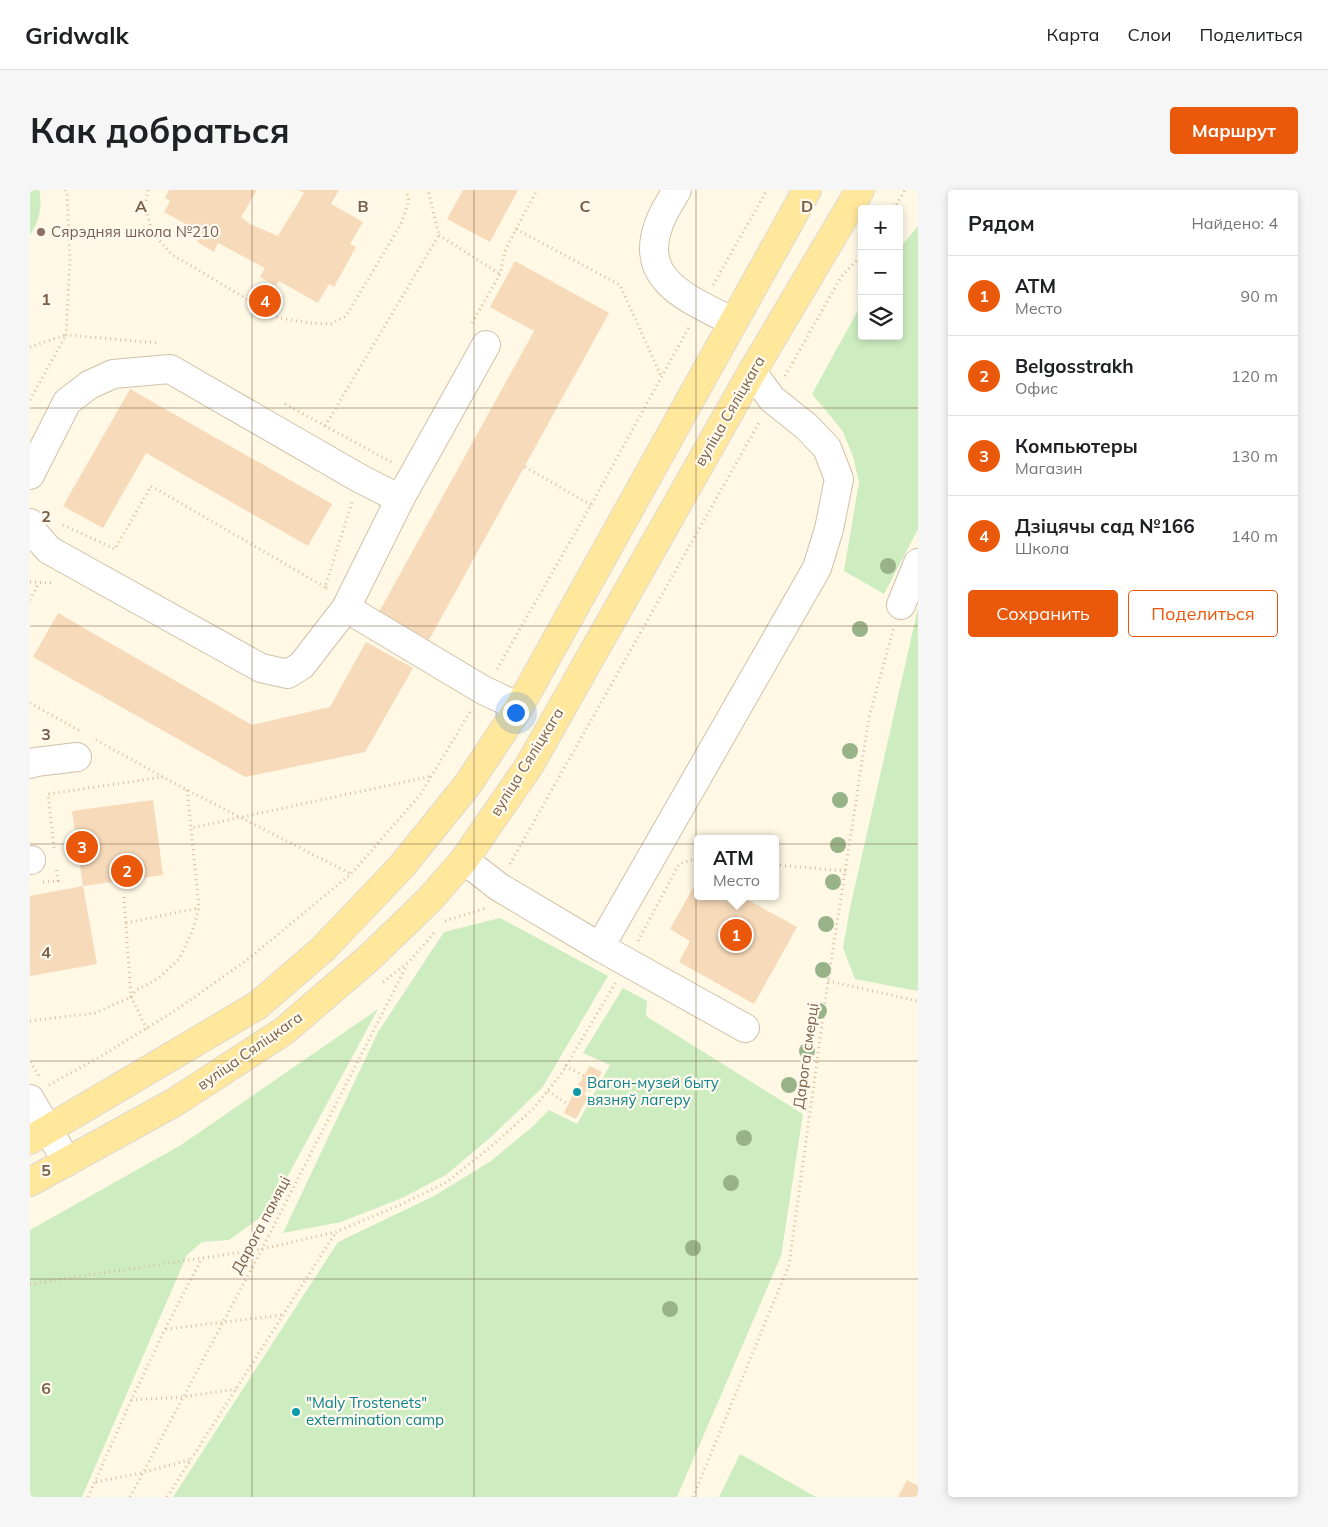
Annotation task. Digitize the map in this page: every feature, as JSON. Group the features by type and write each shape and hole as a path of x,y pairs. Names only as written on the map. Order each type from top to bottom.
{"main road":[{"path":"40,1135 258,1005 323,949 408,858 468,784 519,707 807,190"},
{"name":"вуліца Сяліцкага","path":"30,1182 175,1102 284,1031 369,958 430,899 464,860 529,766 752,372 860,190"}],"street":[{"path":"677,190 659,224 655,245 656,264 662,278 676,291 734,322"},
{"path":"43,522 34,533 49,550 261,668 288,674 302,665 346,608 478,335"},
{"path":"30,475 67,402 89,385 113,374 170,369 359,478 400,499"},
{"path":"600,947 817,568 829,529 839,479 827,448 807,427 772,399 752,372"},
{"path":"901,605 918,563"},
{"path":"346,608 483,690 519,707"},
{"path":"30,764 85,743"},
{"path":"464,860 499,887 600,947 745,1028"},
{"path":"30,1099 40,1135 67,1162"}],"path":[{"path":"30,400 66,335 70,260 67,194 65,190"},
{"path":"148,190 145,206 152,232 170,254 278,318 331,324 346,316 401,224 409,202 406,190"},
{"path":"428,190 439,235 500,274"},
{"path":"478,335 500,274 505,251 537,190"},
{"path":"896,205 905,190"},
{"path":"516,229 620,285 661,376"},
{"path":"325,426 439,235"},
{"path":"30,346 66,335 163,343"},
{"path":"282,402 393,463 398,455"},
{"path":"524,467 591,505"},
{"path":"43,522 115,549 151,486 325,587"},
{"path":"30,600 40,582"},
{"name":"Дарога смерці","path":"693,1497 788,1265 828,981 869,717 901,605"},
{"path":"30,709 31,704 85,743 163,777 351,874"},
{"path":"191,828 432,776"},
{"path":"42,863 48,794 163,777"},
{"path":"30,1021 96,1013 131,997 135,991 159,978 179,959 192,932 198,908 187,790"},
{"path":"30,1284 262,1249 336,1232 447,1182 527,1115 548,1091 566,1066 627,962 679,864 694,859"},
{"path":"779,864 846,871"},
{"path":"124,897 131,997 147,1029"},
{"path":"126,923 198,908"},
{"name":"Дарога памяці","path":"130,1497 141,1473 262,1249 409,962"},
{"path":"828,981 918,1001"},
{"path":"566,1066 584,1076"},
{"path":"548,1091 568,1104"},
{"path":"168,1497 336,1232"},
{"path":"88,1497 165,1329 203,1257"},
{"path":"165,1329 284,1315"},
{"path":"131,1400 182,1397 236,1389"},
{"path":"95,1482 141,1473 192,1459"}],"green space":[{"path":"30,190 39,190 41,202 36,225 30,235"},
{"path":"918,226 918,529 884,594 844,571 859,482 853,456 842,430 812,394 858,310 858,340 903,340 903,244"},
{"path":"918,608 918,991 855,979 843,948 850,908"},
{"path":"500,918 608,976 542,1088 491,1137 446,1175 402,1198 341,1222 283,1233 378,1032 444,932"},
{"path":"623,988 647,1001 646,1016 803,1114 781,1256 677,1497 173,1497 338,1242 434,1196 491,1161 531,1128 549,1110 577,1124 610,1065 583,1053"},
{"path":"378,1009 269,1211 229,1240 202,1242 187,1255 82,1497 30,1497 30,1230 181,1145"},
{"path":"740,1454 816,1497 719,1497"}],"building":[{"path":"169,190 257,190 241,217 250,224 278,236 304,193 298,190 339,190 331,204 363,222 350,244 356,247 334,287 329,284 318,303 279,281 276,286 260,277 265,268 218,243 214,252 197,242 202,233 164,212 170,201 165,198"},
{"path":"463,190 518,190 490,242 447,219"},
{"path":"515,261 609,313 429,640 379,612 534,331 490,307"},
{"path":"130,389 332,504 308,546 146,453 103,528 63,506"},
{"path":"58,613 252,725 330,707 366,642 413,668 365,752 245,777 33,657"},
{"path":"153,800 163,875 83,886 72,811"},
{"path":"83,886 97,964 30,976 30,896"},
{"path":"694,886 694,900 748,900 797,927 754,1004 679,962 690,941 670,929"},
{"name":"Вагон-музей быту вязняў лагеру","path":"590,1066 602,1072 590,1092 587,1090 584,1094 588,1097 576,1119 564,1113 575,1090 580,1093 583,1088 578,1085"},
{"path":"907,1480 918,1486 918,1497 898,1497"}],"place":[{"name":"Сярэдняя школа №210","path":"41,232"},
{"name":"Дзіцячы сад №166","path":"265,301"},
{"name":"Компьютеры","path":"82,847"},
{"name":"Belgosstrakh","path":"127,871"},
{"name":"АТМ","path":"736,935"},
{"name":"Вагон-музей быту вязняў лагеру","path":"577,1092"},
{"name":"\"Maly Trostenets\" extermination camp","path":"296,1412"}]}
